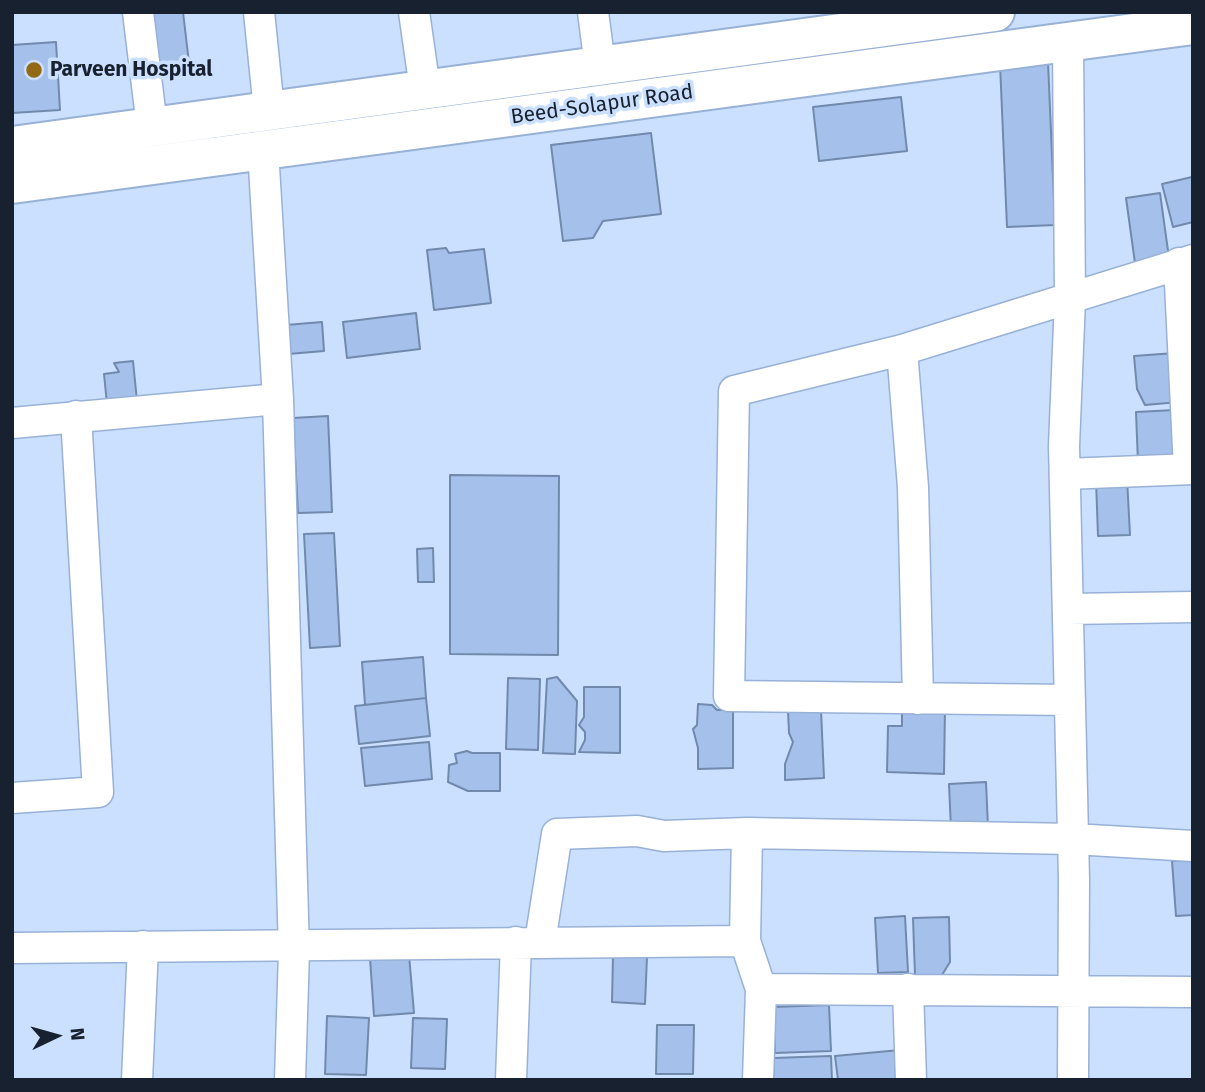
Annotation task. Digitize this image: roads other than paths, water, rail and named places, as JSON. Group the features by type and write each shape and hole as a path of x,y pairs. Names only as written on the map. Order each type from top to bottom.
{"main road":[{"name":"Beed-Solapur Road","path":"12,146 995,12"},
{"name":"Beed-Solapur Road","path":"12,184 1193,25"}],"street":[{"path":"138,12 152,126"},
{"path":"259,12 270,110"},
{"path":"414,12 425,89"},
{"path":"593,12 600,66"},
{"path":"1068,42 1070,299 1065,474 1073,839 1073,1080"},
{"path":"263,150 278,399 294,944 290,1080"},
{"path":"1065,474 1191,469 1186,262 902,350 734,391 729,696 1070,700"},
{"path":"902,350 914,487 918,699"},
{"path":"12,423 278,399"},
{"path":"12,798 97,792 76,416"},
{"path":"1068,609 1193,607"},
{"path":"512,1080 528,942 557,834 637,831 664,836 747,833 1073,839 1193,846"},
{"path":"747,833 745,941 761,989 758,1080"},
{"path":"12,948 745,941"},
{"path":"137,1080 143,946"},
{"path":"761,989 1073,989 1193,992"},
{"path":"908,989 911,1080"}],"place":[{"name":"Parveen Hospital","path":"34,70"}]}
